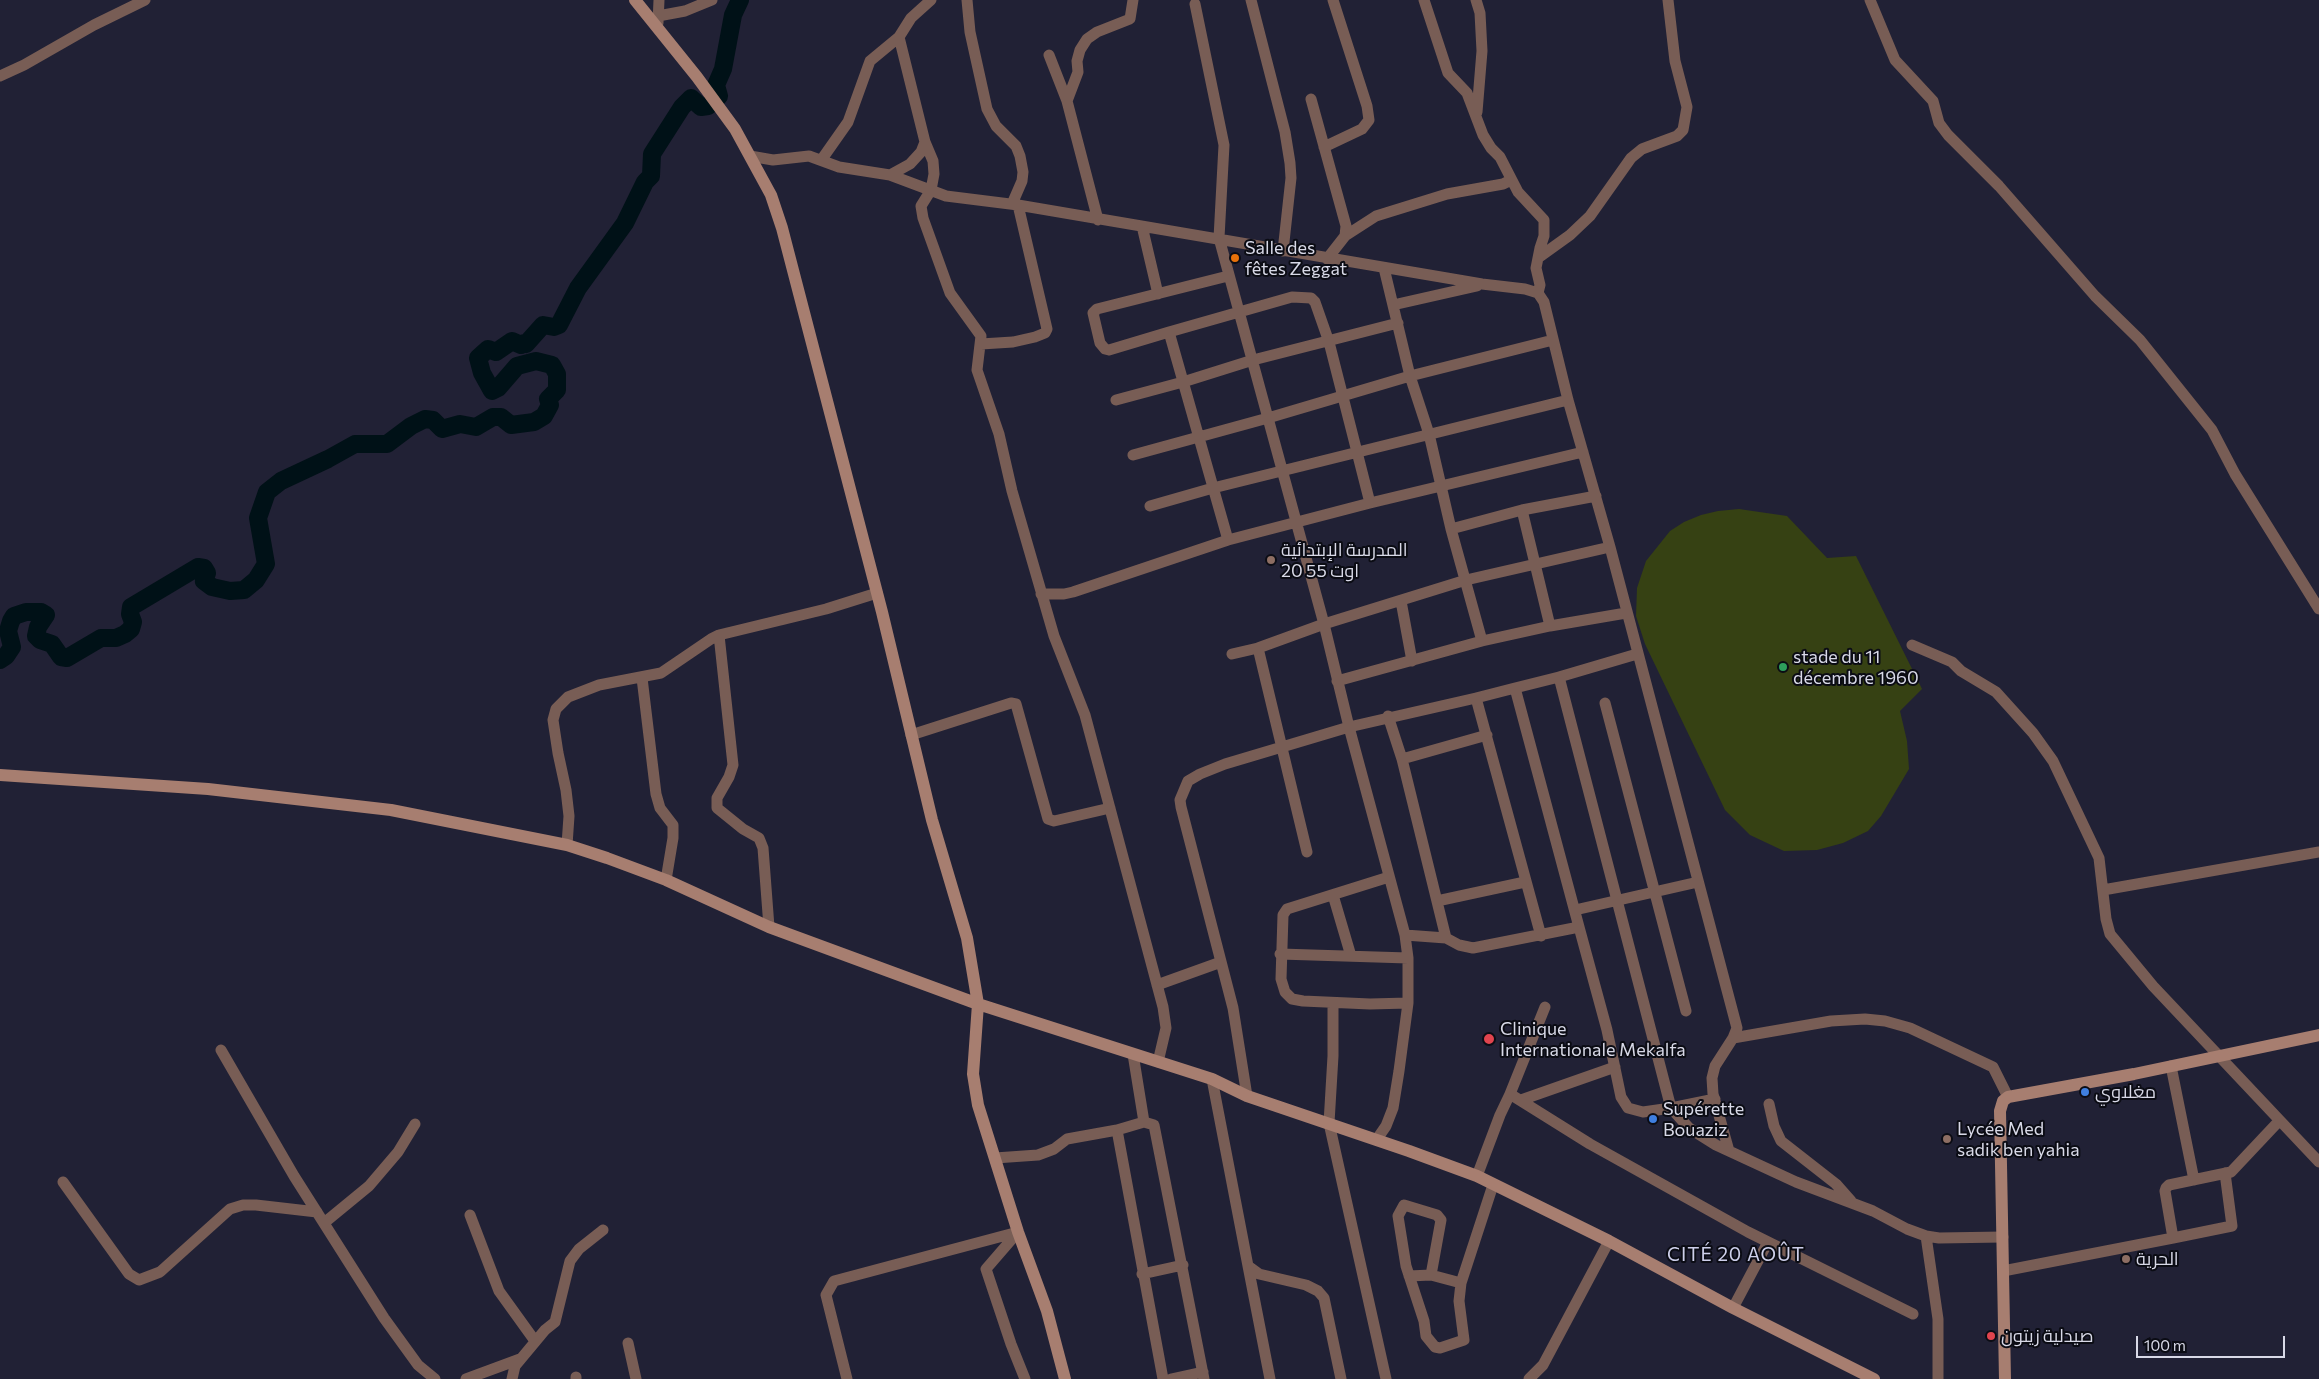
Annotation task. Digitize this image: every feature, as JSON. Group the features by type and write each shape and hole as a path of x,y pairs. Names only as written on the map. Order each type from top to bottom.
{"street":[{"path":"0,76 24,65 94,25 145,0"},
{"path":"635,0 658,21 735,129 771,195 782,228 877,593 932,820 967,938 978,1004 973,1074 978,1105 1018,1232 1047,1311 1066,1379"},
{"path":"658,21 659,0"},
{"path":"658,21 712,0"},
{"path":"822,159 848,122 870,61 898,37 911,18 931,0"},
{"path":"967,0 970,32 987,109 996,126 1016,146 1022,164 1022,181 1015,205 1047,329 1045,333 1035,337 1013,342 981,344"},
{"path":"1067,101 1078,72 1077,61 1080,50 1087,39 1097,32 1130,19 1133,0"},
{"path":"1250,0 1285,132 1290,164 1291,178 1283,251"},
{"path":"1324,147 1362,129 1369,120 1367,106 1333,0"},
{"path":"1424,0 1448,74 1467,93 1484,135 1491,148 1500,157 1518,192 1544,220 1544,236 1536,268 1540,284 1538,293"},
{"path":"1476,0 1480,13 1482,51 1476,117"},
{"path":"1538,258 1570,235 1590,216 1631,158 1642,149 1677,136 1683,130 1687,107 1674,61 1668,0"},
{"path":"1870,0 1895,60 1933,101 1940,123 1948,135 1999,186 2095,296 2140,340 2212,430 2235,474 2319,609"},
{"path":"1195,4 1224,145 1219,238 1324,624 1337,681 1405,935 1408,958 1408,1003 1393,1108 1386,1126 1377,1140"},
{"path":"898,37 925,142 933,161 931,190 921,206 923,218 950,293 981,336 981,344 976,360 977,370 999,434 1012,491 1054,636 1085,714 1157,985 1166,1028 1158,1062"},
{"path":"1049,55 1067,101 1098,220"},
{"path":"1311,98 1346,226 1344,236"},
{"path":"890,175 910,164 921,152 925,142"},
{"path":"750,156 773,160 809,156 822,159 839,167 890,175 946,196 1015,205 1098,220 1219,238 1327,259 1525,289 1538,293 1544,302 1552,340 1610,547 1737,1028 1734,1038 1715,1066 1712,1078 1715,1099 1729,1151"},
{"path":"1327,259 1344,236 1376,216 1447,194 1503,184 1511,180"},
{"path":"1142,226 1158,294"},
{"path":"1384,268 1410,376 1429,434 1451,528 1482,641"},
{"path":"1228,276 1094,311 1093,318 1100,343 1105,349 1110,350 1292,297 1310,298 1315,302 1329,342 1370,503"},
{"path":"1393,305 1482,284"},
{"path":"1116,400 1253,360 1398,323"},
{"path":"1170,332 1198,438 1228,540"},
{"path":"1133,455 1410,376 1552,340"},
{"path":"1150,506 1213,488 1568,400"},
{"path":"1041,594 1073,592 1228,540 1370,503 1582,452"},
{"path":"1451,528 1522,510 1596,496"},
{"path":"1522,510 1550,626"},
{"path":"1232,654 1258,648 1324,624 1466,580 1610,547"},
{"path":"567,845 569,816 553,720 556,709 568,697 598,685 661,673 711,638 719,635 826,609 877,593"},
{"path":"1401,601 1412,661"},
{"path":"1337,681 1482,641 1550,626 1626,613"},
{"path":"719,635 733,766 730,777 717,798 717,808 759,838 763,848 769,927"},
{"path":"1912,645 1952,662 1961,671 1996,692 2033,733 2053,761 2098,858 2104,890 2106,919 2110,934 2153,986 2319,1162"},
{"path":"1258,648 1307,852"},
{"path":"1247,1096 1233,1008 1180,800 1188,781 1200,774 1282,746 1349,727 1388,716 1476,698 1558,678 1637,654"},
{"path":"642,678 656,794 660,808 673,825 673,838 666,880"},
{"path":"1558,678 1618,900 1671,1108 1689,1128 1729,1151 1796,1182 1874,1211 1907,1229 1926,1236 2002,1236"},
{"path":"1515,688 1580,927 1621,1097 1628,1108 1643,1112 1715,1099"},
{"path":"1476,698 1541,936"},
{"path":"911,735 1011,703 1016,704 1048,819 1054,821 1110,808"},
{"path":"1605,704 1656,891 1686,1011"},
{"path":"1388,716 1402,759 1446,938"},
{"path":"1402,759 1487,735"},
{"path":"0,775 208,789 391,810 567,845 666,880 769,927 978,1004 1212,1079 1247,1096 1477,1176 1874,1379"},
{"path":"2104,890 2319,852"},
{"path":"1389,877 1295,905 1284,912 1280,979 1285,992 1292,999 1333,1003 1408,1003"},
{"path":"1437,901 1526,882"},
{"path":"1575,910 1698,882"},
{"path":"1333,895 1351,956"},
{"path":"1405,935 1446,938 1459,946 1473,948 1580,927"},
{"path":"1280,954 1408,958"},
{"path":"1157,985 1222,962"},
{"path":"1333,1003 1333,1056 1329,1123 1386,1379"},
{"path":"1477,1176 1500,1115 1516,1097 1545,1007"},
{"path":"1734,1038 1831,1021 1864,1019 1885,1021 1910,1028 1993,1068 2008,1097"},
{"path":"2006,1379 2000,1111 2003,1101 2008,1097 2319,1035"},
{"path":"221,1050 317,1212 384,1318 418,1365 435,1379"},
{"path":"1133,1054 1144,1122"},
{"path":"2171,1066 2194,1180"},
{"path":"1516,1097 1615,1067"},
{"path":"1212,1079 1270,1379"},
{"path":"1516,1097 1590,1144 1768,1242 1913,1314"},
{"path":"1769,1104 1774,1126 1781,1141 1836,1184 1852,1202"},
{"path":"2173,1238 2165,1191 2169,1185 2231,1172 2279,1120"},
{"path":"995,1158 1038,1155 1054,1149 1068,1140 1117,1130 1144,1122 1154,1125 1183,1264 1203,1376 1171,1379"},
{"path":"324,1223 369,1186 398,1152 416,1124"},
{"path":"1117,1130 1142,1274 1164,1379"},
{"path":"2003,1271 2232,1226 2225,1173"},
{"path":"62,1182 129,1274 139,1280 160,1272 230,1209 243,1205 256,1205 317,1212"},
{"path":"1431,1275 1441,1220 1437,1215 1404,1205 1398,1216 1398,1225 1409,1276 1424,1321 1426,1336 1430,1343 1440,1348 1464,1340 1459,1302 1461,1283 1492,1185"},
{"path":"470,1215 499,1291 535,1341"},
{"path":"512,1379 515,1366 535,1341 555,1322 570,1261 578,1249 603,1230"},
{"path":"847,1379 826,1295 834,1281 1018,1232"},
{"path":"1018,1232 986,1269 1010,1344 1025,1379"},
{"path":"1926,1236 1938,1319 1938,1379"},
{"path":"1529,1379 1543,1366 1609,1242"},
{"path":"1733,1308 1768,1242"},
{"path":"1142,1274 1183,1264"},
{"path":"1248,1266 1259,1274 1306,1285 1318,1291 1324,1298 1341,1379"},
{"path":"1409,1276 1431,1275 1461,1283"},
{"path":"628,1343 636,1379"},
{"path":"466,1379 520,1360"}],"green space":[{"name":"stade du 11 décembre 1960","path":"1739,509 1787,516 1827,558 1856,556 1922,689 1900,711 1907,741 1909,769 1881,816 1868,831 1843,843 1817,850 1784,851 1750,835 1725,810 1645,644 1636,616 1637,588 1646,561 1670,531 1684,522 1701,515"}],"waterway":[{"path":"0,660 6,656 12,647 8,631 11,621 14,616 26,612 41,612 46,615 38,627 36,636 40,640 52,644 61,657 67,658 101,638 116,638 125,634 131,629 133,622 130,614 131,607 198,567 204,568 207,573 204,581 212,587 230,591 244,590 256,580 266,564 258,518 267,492 281,481 355,444 387,444 411,426 425,419 433,420 442,429 460,424 476,427 493,417 501,417 511,425 534,422 544,416 550,405 548,399 557,390 557,374 552,365 536,361 517,366 498,388 492,391 482,373 478,358 488,349 496,352 512,341 521,345 526,344 543,325 554,327 559,325 578,288 625,223 645,182 651,176 652,154 682,107 691,98 701,107 708,106 719,96 716,85 723,69 733,15 740,0"}],"place":[{"name":"Salle des fêtes Zeggat","path":"1235,258"},
{"name":"المدرسة الإبتدائية 20 اوت 55","path":"1271,560"},
{"name":"stade du 11 décembre 1960","path":"1783,667"},
{"name":"Clinique Internationale Mekalfa","path":"1489,1039"},
{"name":"مغلاوي","path":"2085,1092"},
{"name":"Supérette Bouaziz","path":"1653,1119"},
{"name":"Lycée Med sadik ben yahia","path":"1947,1139"},
{"name":"الحرية","path":"2126,1259"},
{"name":"صيدلية زيتون","path":"1991,1336"}],"district":[{"name":"CITÉ 20 AOÛT","path":"1736,1255"}]}
